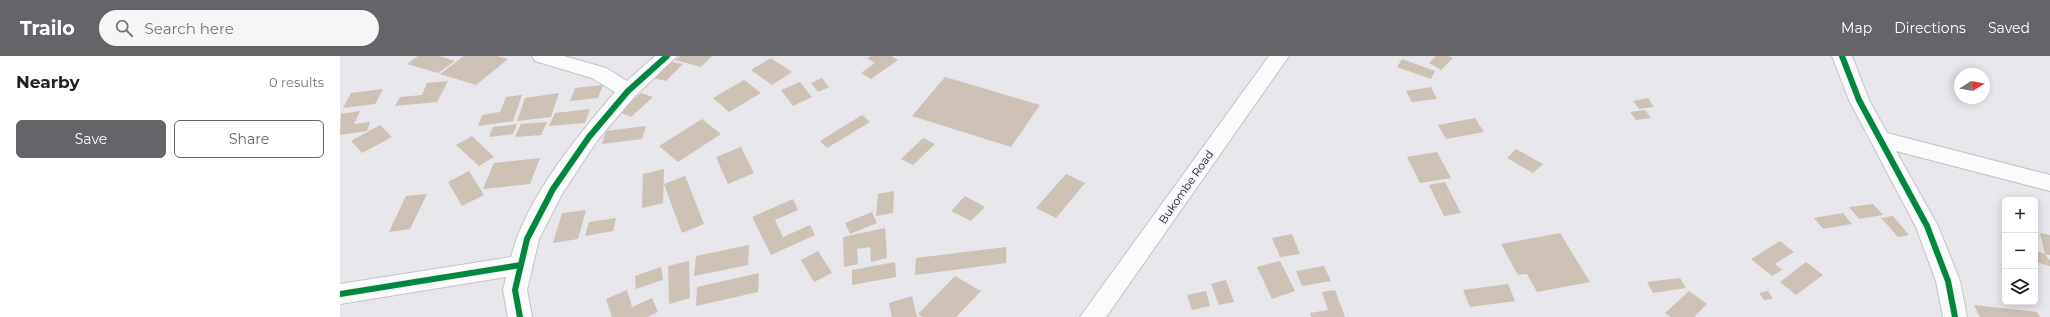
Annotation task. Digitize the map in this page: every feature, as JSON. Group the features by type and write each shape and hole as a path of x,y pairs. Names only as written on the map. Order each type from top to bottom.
{"street":[{"path":"542,56 598,73 628,91"},
{"path":"520,317 515,290 527,239 553,189 589,137 628,91 667,56"},
{"name":"Bukombe Road","path":"1092,317 1279,56"},
{"path":"1842,56 1860,100 1927,226 1948,281 1955,317"},
{"path":"1880,139 2050,183"},
{"path":"340,294 521,265"}],"building":[{"path":"418,56 439,56 455,61 438,73 407,64"},
{"path":"464,56 497,56 508,59 476,85 440,74"},
{"path":"680,56 712,56 701,67 675,60"},
{"path":"871,56 891,56 898,60 871,79 861,73 875,63 867,58"},
{"path":"1436,56 1448,56 1453,58 1441,70 1429,63"},
{"path":"771,58 792,72 772,85 751,70"},
{"path":"1402,59 1435,71 1431,79 1397,67"},
{"path":"668,61 683,64 666,81 652,78"},
{"path":"945,77 1040,105 1011,147 912,116"},
{"path":"822,78 829,87 818,92 811,83"},
{"path":"744,80 761,93 729,112 713,98"},
{"path":"448,81 437,102 395,106 400,97 422,95 427,83"},
{"path":"800,82 812,97 793,106 781,90"},
{"path":"603,85 598,98 570,101 575,88"},
{"path":"1431,87 1437,99 1412,102 1406,91"},
{"path":"383,89 375,104 343,108 351,93"},
{"path":"559,93 551,117 517,121 525,98"},
{"path":"641,93 653,97 631,117 619,112"},
{"path":"522,95 513,121 478,126 482,115 500,112 506,97"},
{"path":"1648,98 1654,107 1639,109 1633,101"},
{"path":"590,109 585,123 549,126 555,113"},
{"path":"1645,110 1651,118 1636,120 1630,112"},
{"path":"360,111 354,124 370,122 367,131 340,135 341,114"},
{"path":"862,115 870,122 827,148 820,141"},
{"path":"1475,118 1484,132 1446,139 1438,125"},
{"path":"702,119 721,134 678,162 659,146"},
{"path":"547,122 541,135 515,137 521,124"},
{"path":"517,124 513,134 489,137 493,127"},
{"path":"380,125 392,137 362,153 351,141"},
{"path":"646,126 642,139 602,144 606,131"},
{"path":"472,136 494,157 479,166 456,145"},
{"path":"923,138 935,144 913,165 901,159"},
{"path":"741,147 754,173 728,184 716,157"},
{"path":"1516,149 1543,164 1533,173 1507,158"},
{"path":"1437,152 1451,178 1420,183 1407,157"},
{"path":"540,158 530,184 483,189 494,163"},
{"path":"664,169 663,203 642,208 643,174"},
{"path":"469,171 484,195 462,206 448,182"},
{"path":"1066,174 1085,183 1056,218 1036,208"},
{"path":"685,176 704,224 682,233 664,184"},
{"path":"1445,182 1461,213 1444,216 1429,185"},
{"path":"894,191 893,213 876,216 878,194"},
{"path":"427,194 410,229 389,232 406,196"},
{"path":"965,196 985,207 971,221 951,211"},
{"path":"793,199 798,210 775,220 783,237 810,225 815,235 771,255 752,217"},
{"path":"1873,204 1883,215 1859,219 1849,207"},
{"path":"586,210 578,239 553,243 562,213"},
{"path":"872,212 877,223 850,234 845,223"},
{"path":"1843,213 1852,224 1823,229 1814,218"},
{"path":"1893,216 1909,235 1898,237 1881,218"},
{"path":"616,218 613,231 585,236 589,222"},
{"path":"885,228 887,258 871,262 870,247 857,249 858,264 844,267 843,237"},
{"path":"1560,233 1590,282 1537,292 1527,274 1518,275 1501,244"},
{"path":"2040,233 2050,235 2050,255 2045,254"},
{"path":"1292,234 1300,254 1280,257 1272,238"},
{"path":"1780,241 1794,252 1775,264 1782,270 1772,276 1751,259"},
{"path":"749,245 748,265 694,276 696,256"},
{"path":"1006,247 1006,263 915,275 916,258"},
{"path":"818,251 832,273 814,282 801,260"},
{"path":"2038,252 2045,254 2050,261 2050,266 2038,263"},
{"path":"689,261 690,298 669,304 668,266"},
{"path":"1280,261 1295,291 1272,299 1257,267"},
{"path":"895,262 896,277 852,285 852,270"},
{"path":"1806,262 1823,275 1796,295 1780,282"},
{"path":"1324,266 1331,281 1302,286 1296,271"},
{"path":"661,267 663,280 636,289 635,276"},
{"path":"759,273 758,292 696,306 697,287"},
{"path":"955,276 981,291 956,317 923,317 918,314"},
{"path":"1680,278 1686,288 1653,293 1647,282"},
{"path":"1226,280 1234,302 1219,305 1211,284"},
{"path":"1508,284 1515,301 1470,307 1463,290"},
{"path":"627,290 632,307 652,298 658,312 647,317 612,317 606,299"},
{"path":"1335,290 1345,317 1311,317 1310,313 1328,310 1322,292"},
{"path":"1206,291 1210,306 1192,310 1187,295"},
{"path":"1689,291 1707,304 1694,317 1671,317 1665,313"},
{"path":"1768,291 1773,299 1764,300 1759,293"},
{"path":"912,296 917,317 892,317 889,303"},
{"path":"1974,305 2037,312 2040,317 1980,317"}],"cycle path":[{"path":"520,317 515,290 527,239 553,189 589,137 628,91 667,56"},
{"path":"1842,56 1859,100 1927,226 1948,281 1955,317"},
{"path":"340,294 521,265"}]}
